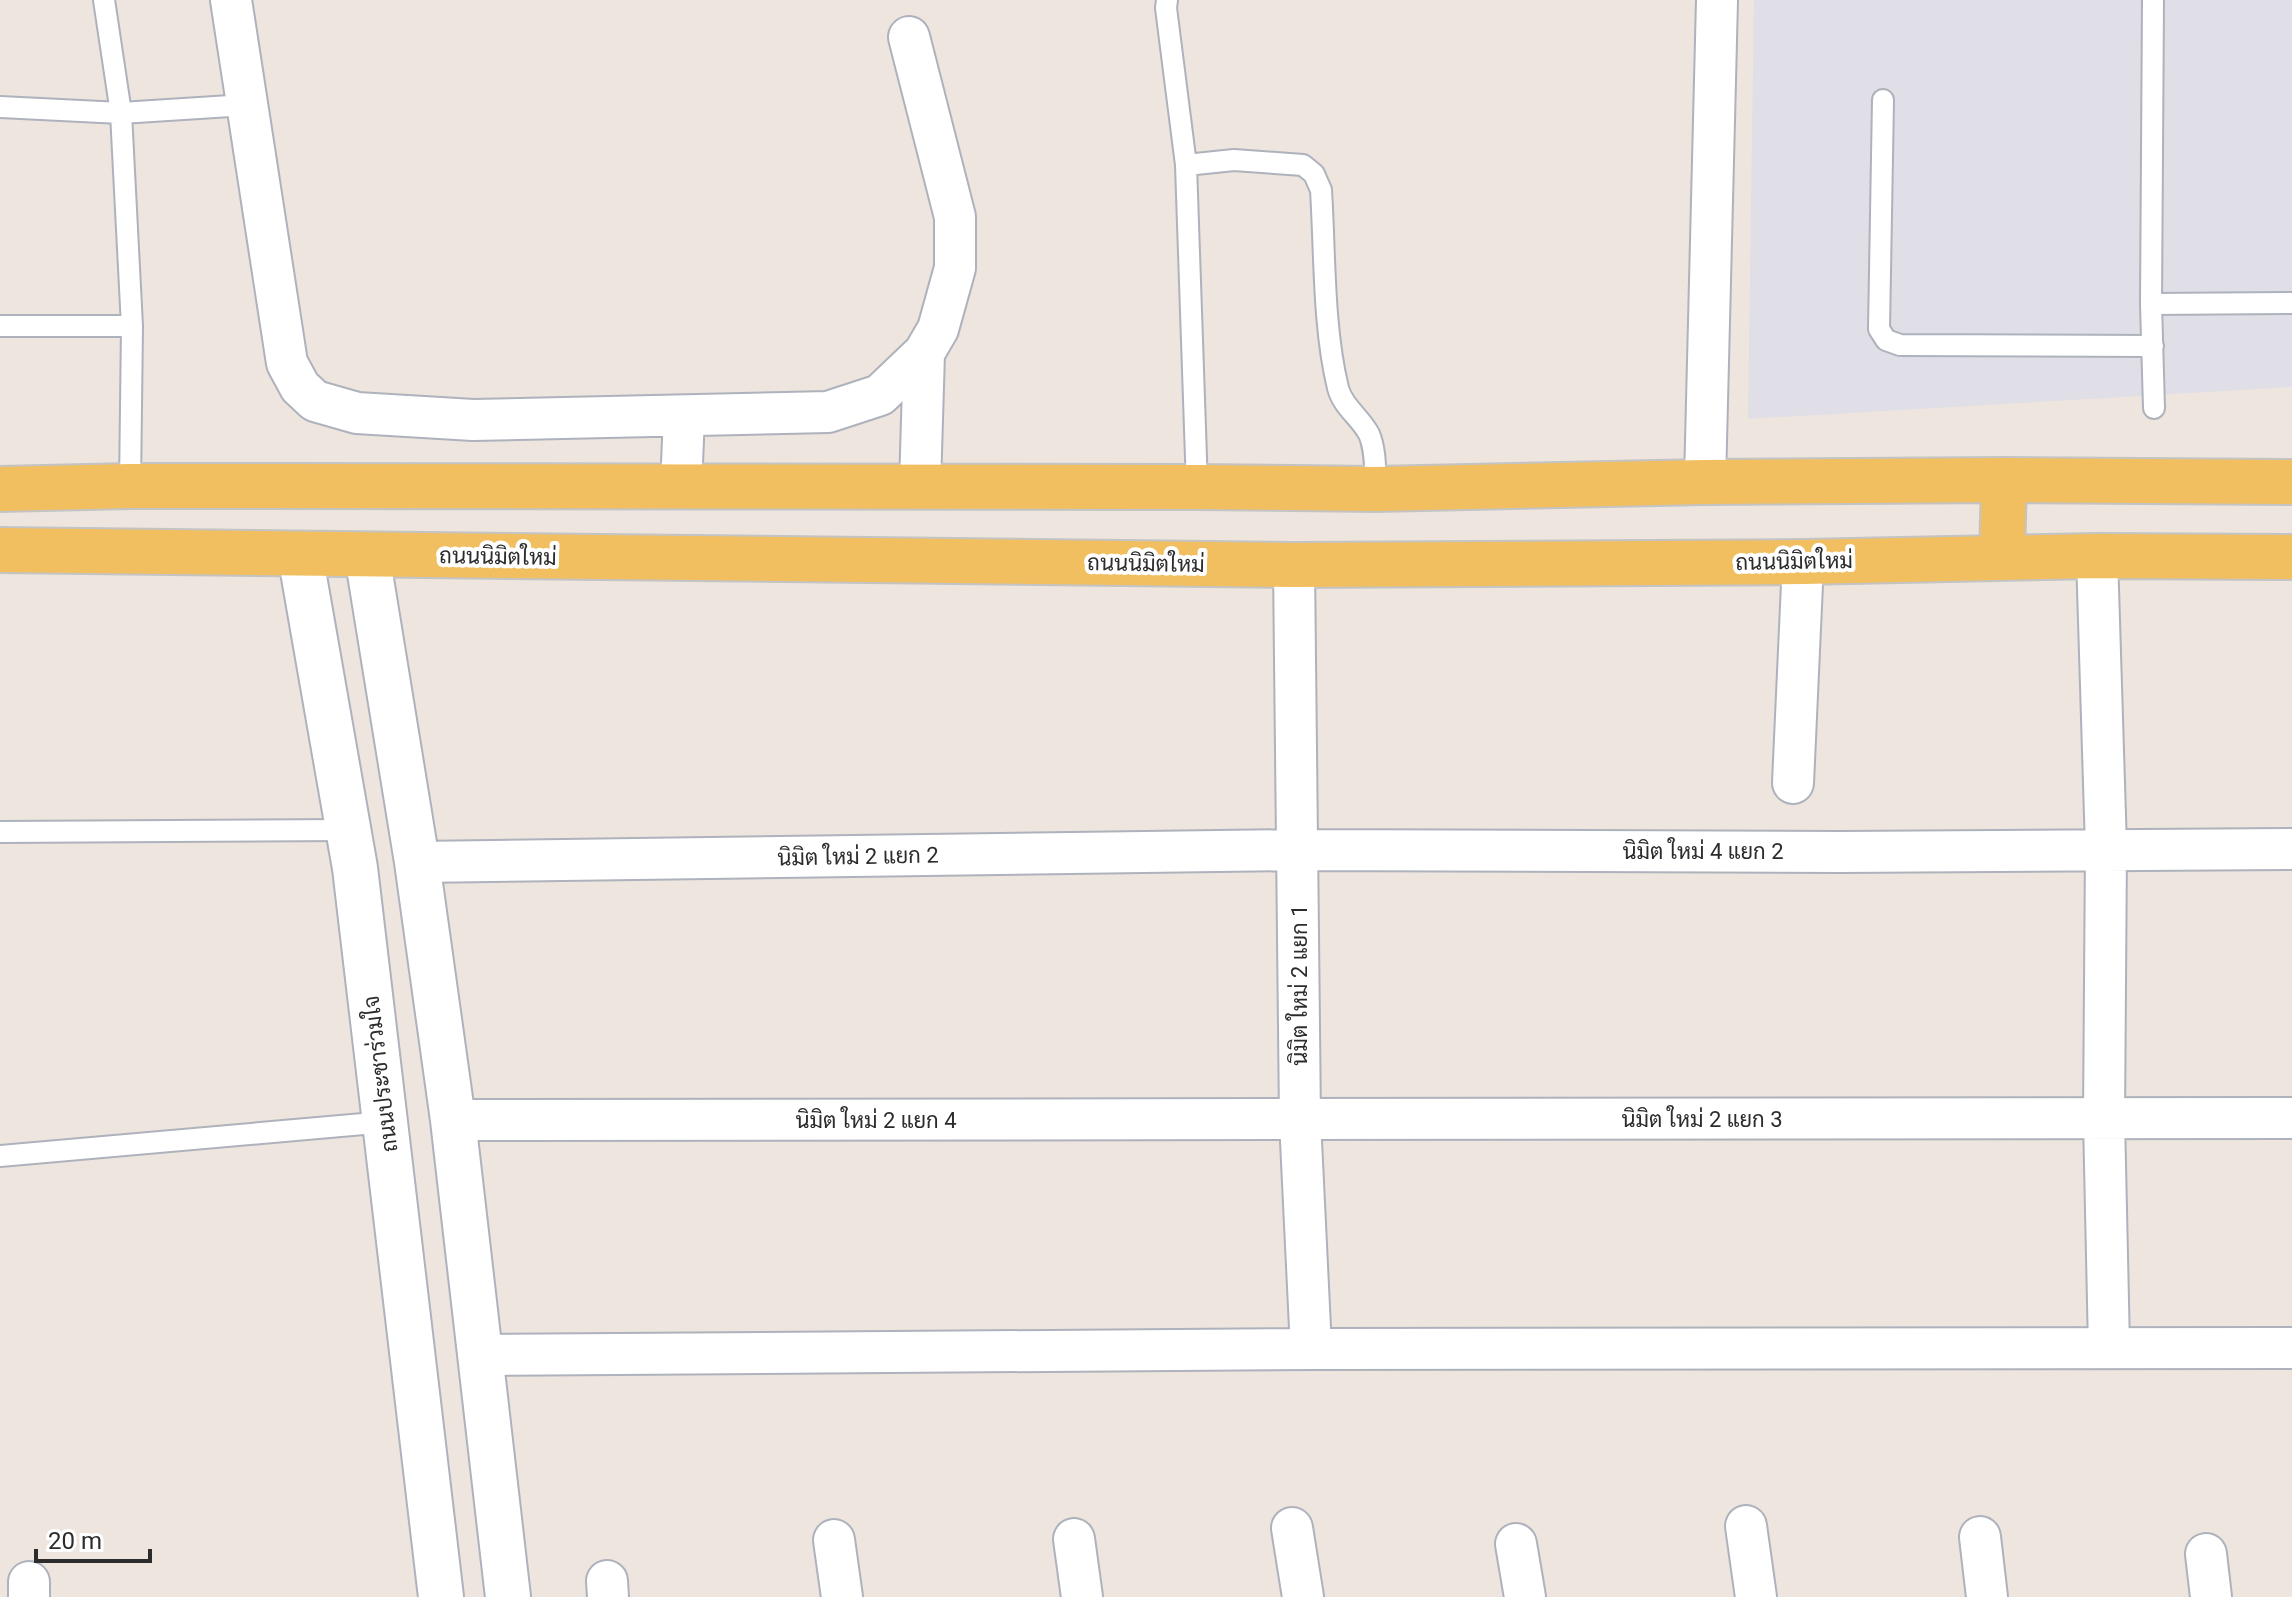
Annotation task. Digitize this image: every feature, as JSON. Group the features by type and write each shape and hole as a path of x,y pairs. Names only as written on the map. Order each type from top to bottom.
{"main road":[{"path":"2002,558 2004,480"},
{"path":"0,489 130,486 1376,489 1705,482 2292,482"},
{"name":"ถนนนิมิตใหม่","path":"0,550 1294,565 1803,562 2097,556 2292,557"},
{"name":"ถนนประชาร่วมใจ","path":"300,554 352,849 441,1597"},
{"path":"367,555 417,862 453,1120 508,1597"},
{"path":"352,849 417,862"}],"street":[{"path":"231,0 287,363 300,387 315,401 357,413 473,420 828,412 880,395 924,353 938,329 955,268 955,217 909,37"},
{"path":"1705,482 1717,0"},
{"path":"920,486 924,353"},
{"path":"681,487 684,416"},
{"path":"2097,556 2106,848 2104,1119 2109,1347"},
{"path":"1793,783 1803,562"},
{"name":"นิมิต ใหม่ 2 แยก 1","path":"1294,565 1300,1120 1311,1349"},
{"name":"นิมิต ใหม่ 4 แยก 2","path":"1299,850 1841,852 2292,849"},
{"name":"นิมิต ใหม่ 2 แยก 2","path":"417,862 1299,850"},
{"name":"นิมิต ใหม่ 2 แยก 3","path":"1300,1120 2292,1118"},
{"name":"นิมิต ใหม่ 2 แยก 4","path":"453,1120 1300,1120"},
{"path":"481,1355 1311,1349 2292,1348"},
{"path":"1746,1526 1756,1597"},
{"path":"1292,1528 1303,1597"},
{"path":"1980,1537 1987,1597"},
{"path":"1074,1539 1082,1597"},
{"path":"834,1540 842,1597"},
{"path":"1516,1544 1525,1597"},
{"path":"2206,1554 2211,1597"}],"lane":[{"path":"104,0 121,113 132,326 130,486"},
{"path":"1167,0 1186,165 1197,487"},
{"path":"2153,0 2151,304 2154,408"},
{"path":"1883,100 1879,329 1886,340 1900,345 2153,346"},
{"path":"0,107 121,113 246,105"},
{"path":"1186,165 1234,160 1303,165 1314,174 1321,190 1329,324 1337,384 1341,398 1368,433 1372,444 1376,489"},
{"path":"2151,304 2292,303"},
{"path":"0,326 132,326"},
{"path":"0,832 352,849"},
{"path":"0,1156 386,1122"}],"shaded area":[{"path":"1754,0 2292,0 2292,387 1748,419"}]}
